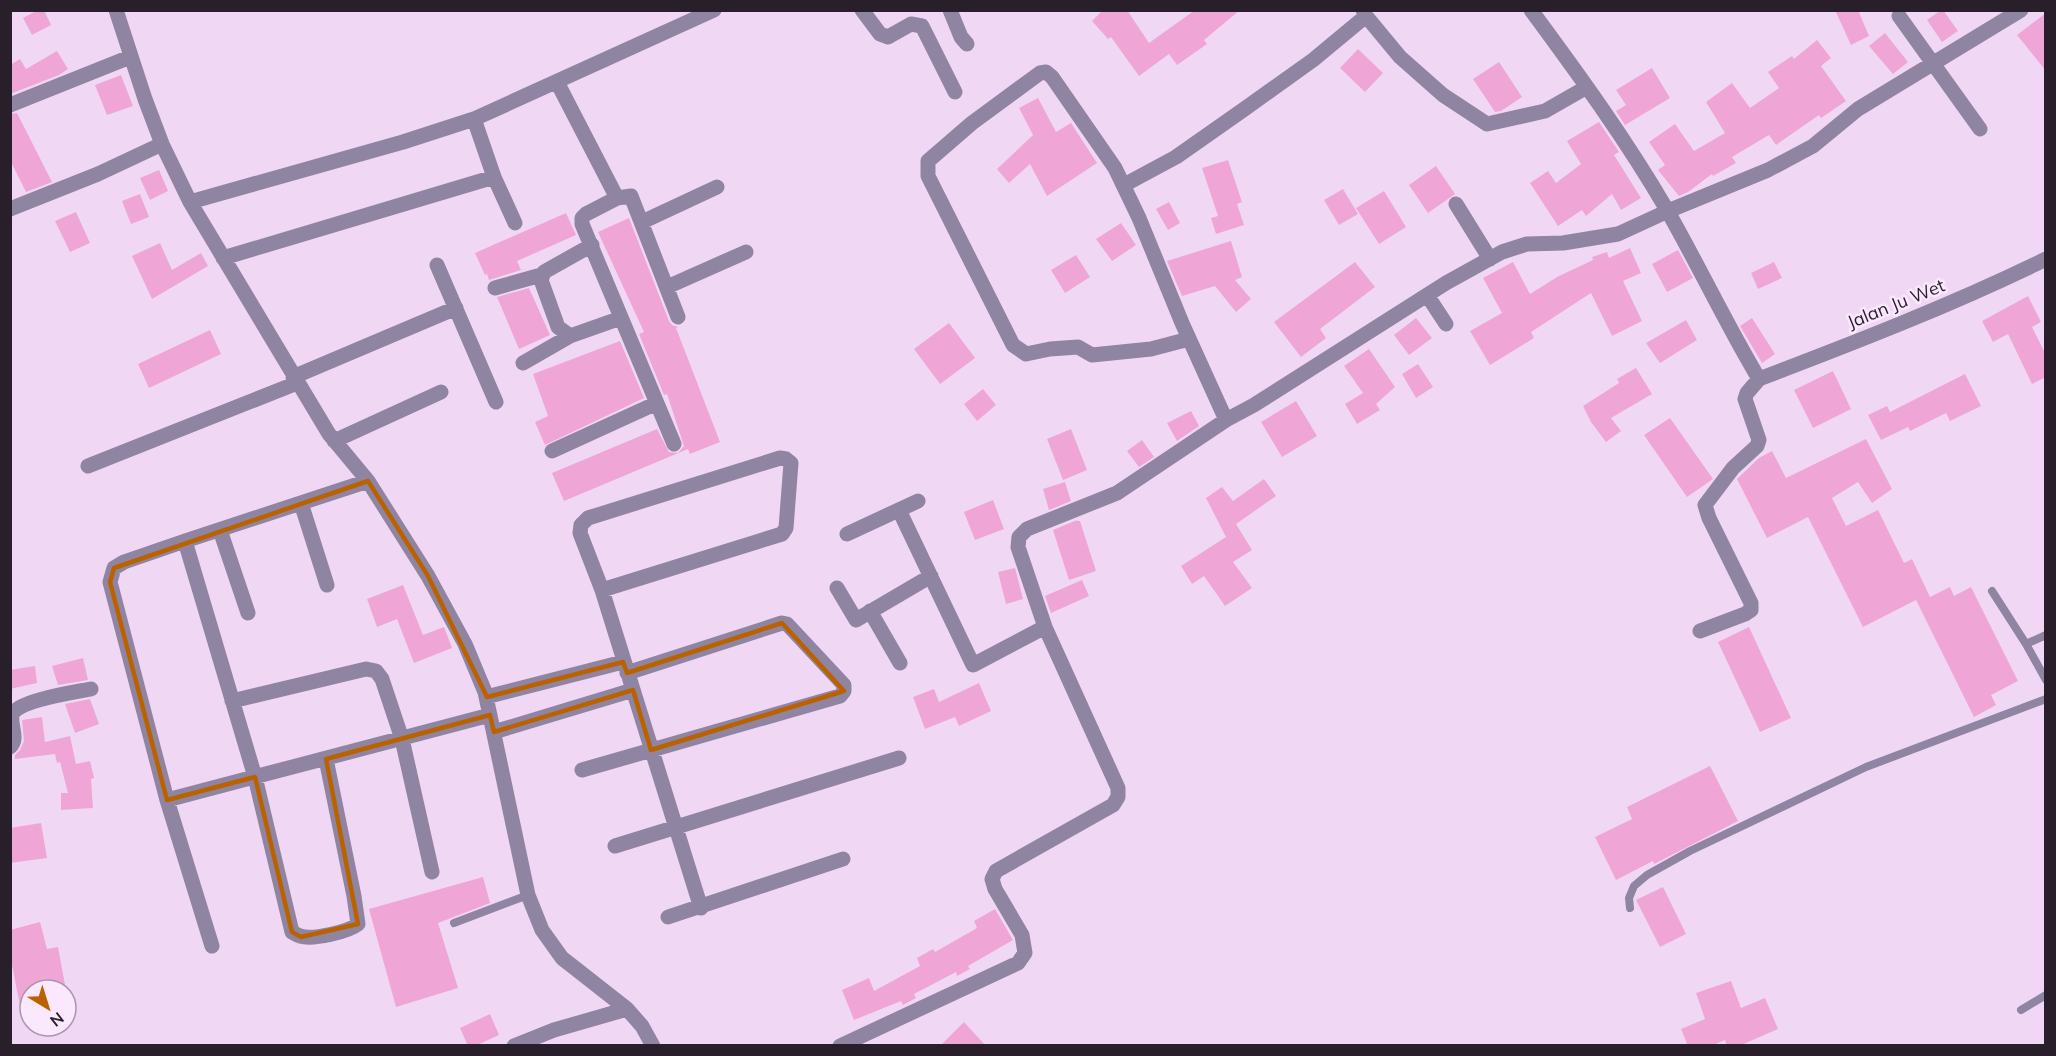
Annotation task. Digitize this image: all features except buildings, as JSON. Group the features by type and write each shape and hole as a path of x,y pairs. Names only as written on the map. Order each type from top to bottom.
{"street":[{"path":"116,10 130,57 162,144 190,202 295,380 334,441 368,481 428,576 465,644 486,697 528,895 542,930 562,958 627,1009 642,1026 653,1046"},
{"path":"190,202 403,142 474,119 714,10"},
{"path":"862,10 880,34 888,37 911,24 922,26 955,92"},
{"path":"950,10 961,37 967,44"},
{"path":"840,1046 1018,963 1025,953 1022,935 995,888 992,879 996,871 1113,805 1118,797 1118,788 1045,627 1018,548 1019,537 1027,529 1117,493 1226,420 1490,259 1527,244 1563,243 1618,234 1768,170 1813,146 1857,109 2021,10"},
{"path":"1124,185 1176,157 1243,110 1313,60 1365,13 1400,57 1443,95 1487,124 1545,111 1587,87"},
{"path":"1539,14 1668,211 1732,335 1759,379 1747,393 1745,399 1759,440 1757,446 1733,468 1705,505 1709,518 1751,603 1751,610 1700,631"},
{"path":"1899,16 1980,129"},
{"path":"10,105 130,57"},
{"path":"1189,339 1151,349 1092,355 1078,347 1026,354 1013,345 948,218 928,176 928,161 993,107 1040,73 1046,72 1052,77 1115,168 1124,185 1226,420"},
{"path":"556,81 617,198"},
{"path":"474,119 494,177 515,223"},
{"path":"10,209 98,174 162,144"},
{"path":"223,258 494,177"},
{"path":"642,222 717,188"},
{"path":"674,444 582,224 582,218 617,198 631,196 678,317"},
{"path":"1456,204 1490,259"},
{"path":"495,288 541,275 592,245"},
{"path":"667,287 746,252"},
{"name":"Jalan Ju Wet","path":"1759,379 1981,291 2046,259"},
{"path":"437,265 496,402"},
{"path":"541,275 540,280 558,327 570,336"},
{"path":"1427,296 1446,324"},
{"path":"88,466 295,380 456,308"},
{"path":"524,363 570,336 621,318"},
{"path":"334,441 441,393"},
{"path":"552,451 657,403"},
{"path":"602,590 782,534 786,528 791,463 780,458 588,518 581,525 580,533 602,590 700,908"},
{"path":"212,946 168,800 110,582 114,568 124,562 185,541 368,481"},
{"path":"847,534 918,501"},
{"path":"301,503 327,585"},
{"path":"899,510 973,665 1045,627"},
{"path":"220,530 248,613"},
{"path":"185,541 255,777 291,932 301,937 319,936 351,929 358,924 326,759"},
{"path":"837,588 856,620 931,576"},
{"path":"870,611 900,663"},
{"path":"486,697 625,667 782,623 788,624 844,685 844,691 840,696 582,770"},
{"path":"232,700 366,669 376,671 382,679 402,740 432,872"},
{"path":"10,747 14,744 12,714 15,710 25,704 91,688"},
{"path":"494,732 633,690"},
{"path":"168,800 490,715"},
{"path":"615,846 899,758"},
{"path":"668,918 843,859"},
{"path":"514,1046 554,1030 627,1009"}],"lane":[{"path":"1992,591 2046,680"},
{"path":"2026,644 2046,635"},
{"path":"1630,908 1629,898 1634,886 1647,875 1690,851 1866,767 2046,699"},
{"path":"454,923 528,895"},
{"path":"2021,1010 2046,995"}],"highlighted area":[{"path":"368,481 428,576 487,697 623,662 627,673 782,623 844,691 651,750 633,690 494,732 490,715 326,759 358,924 301,937 292,932 255,777 167,800 110,582 114,568"}]}
